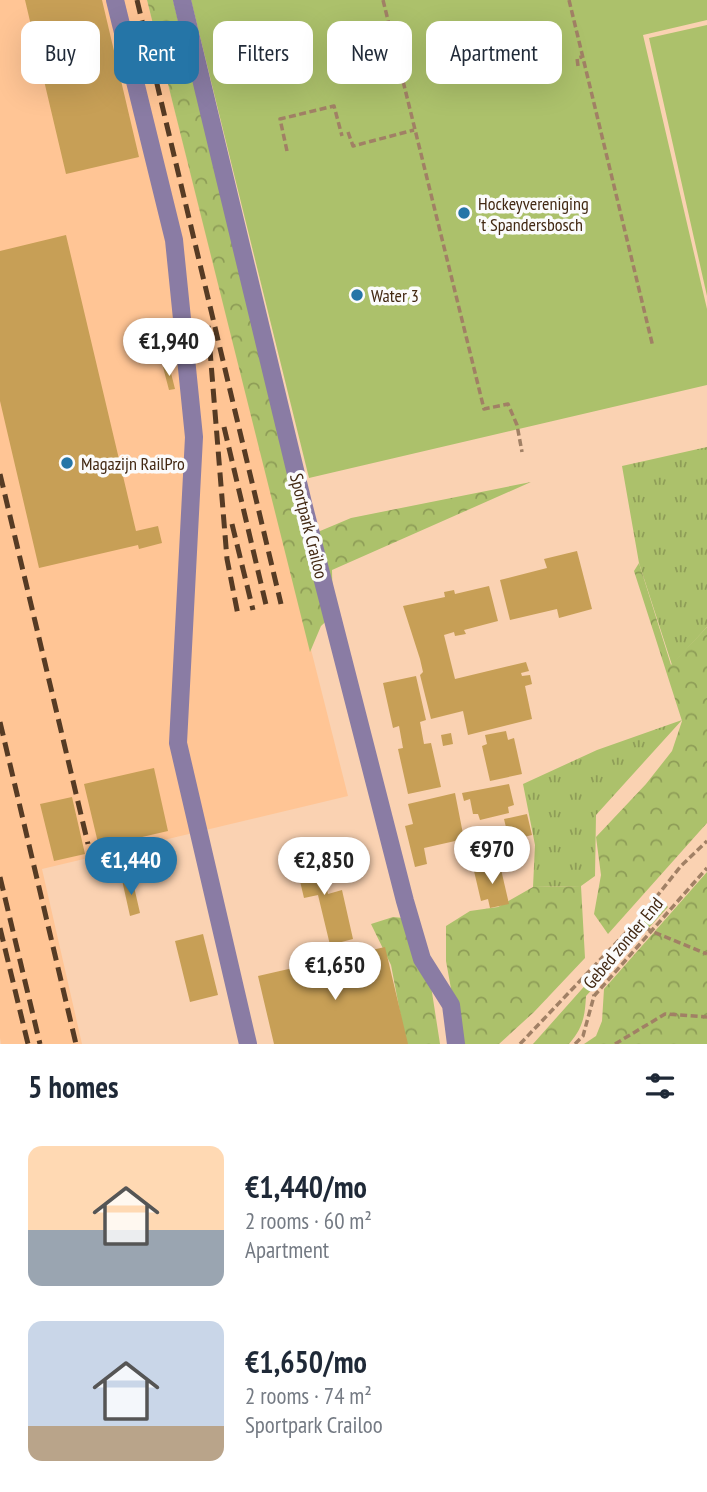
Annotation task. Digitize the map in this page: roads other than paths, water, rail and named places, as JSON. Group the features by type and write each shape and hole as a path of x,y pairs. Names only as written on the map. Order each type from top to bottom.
{"street":[{"path":"115,0 174,240 194,437 177,743 248,1044"},
{"name":"Sportpark Crailoo","path":"182,0 303,503 404,901 422,959 451,1005 456,1044"}],"railway":[{"path":"137,0 281,604"},
{"path":"208,326 227,559 238,615"},
{"path":"224,427 267,609"},
{"path":"0,474 88,844"},
{"path":"232,524 253,610"},
{"path":"0,722 76,1044"},
{"path":"0,877 40,1044"},
{"path":"0,928 28,1044"}],"place":[{"name":"Hockeyvereniging 't Spandersbosch","path":"464,213"},
{"name":"Water 3","path":"357,295"},
{"name":"Magazijn RailPro","path":"67,463"}]}
